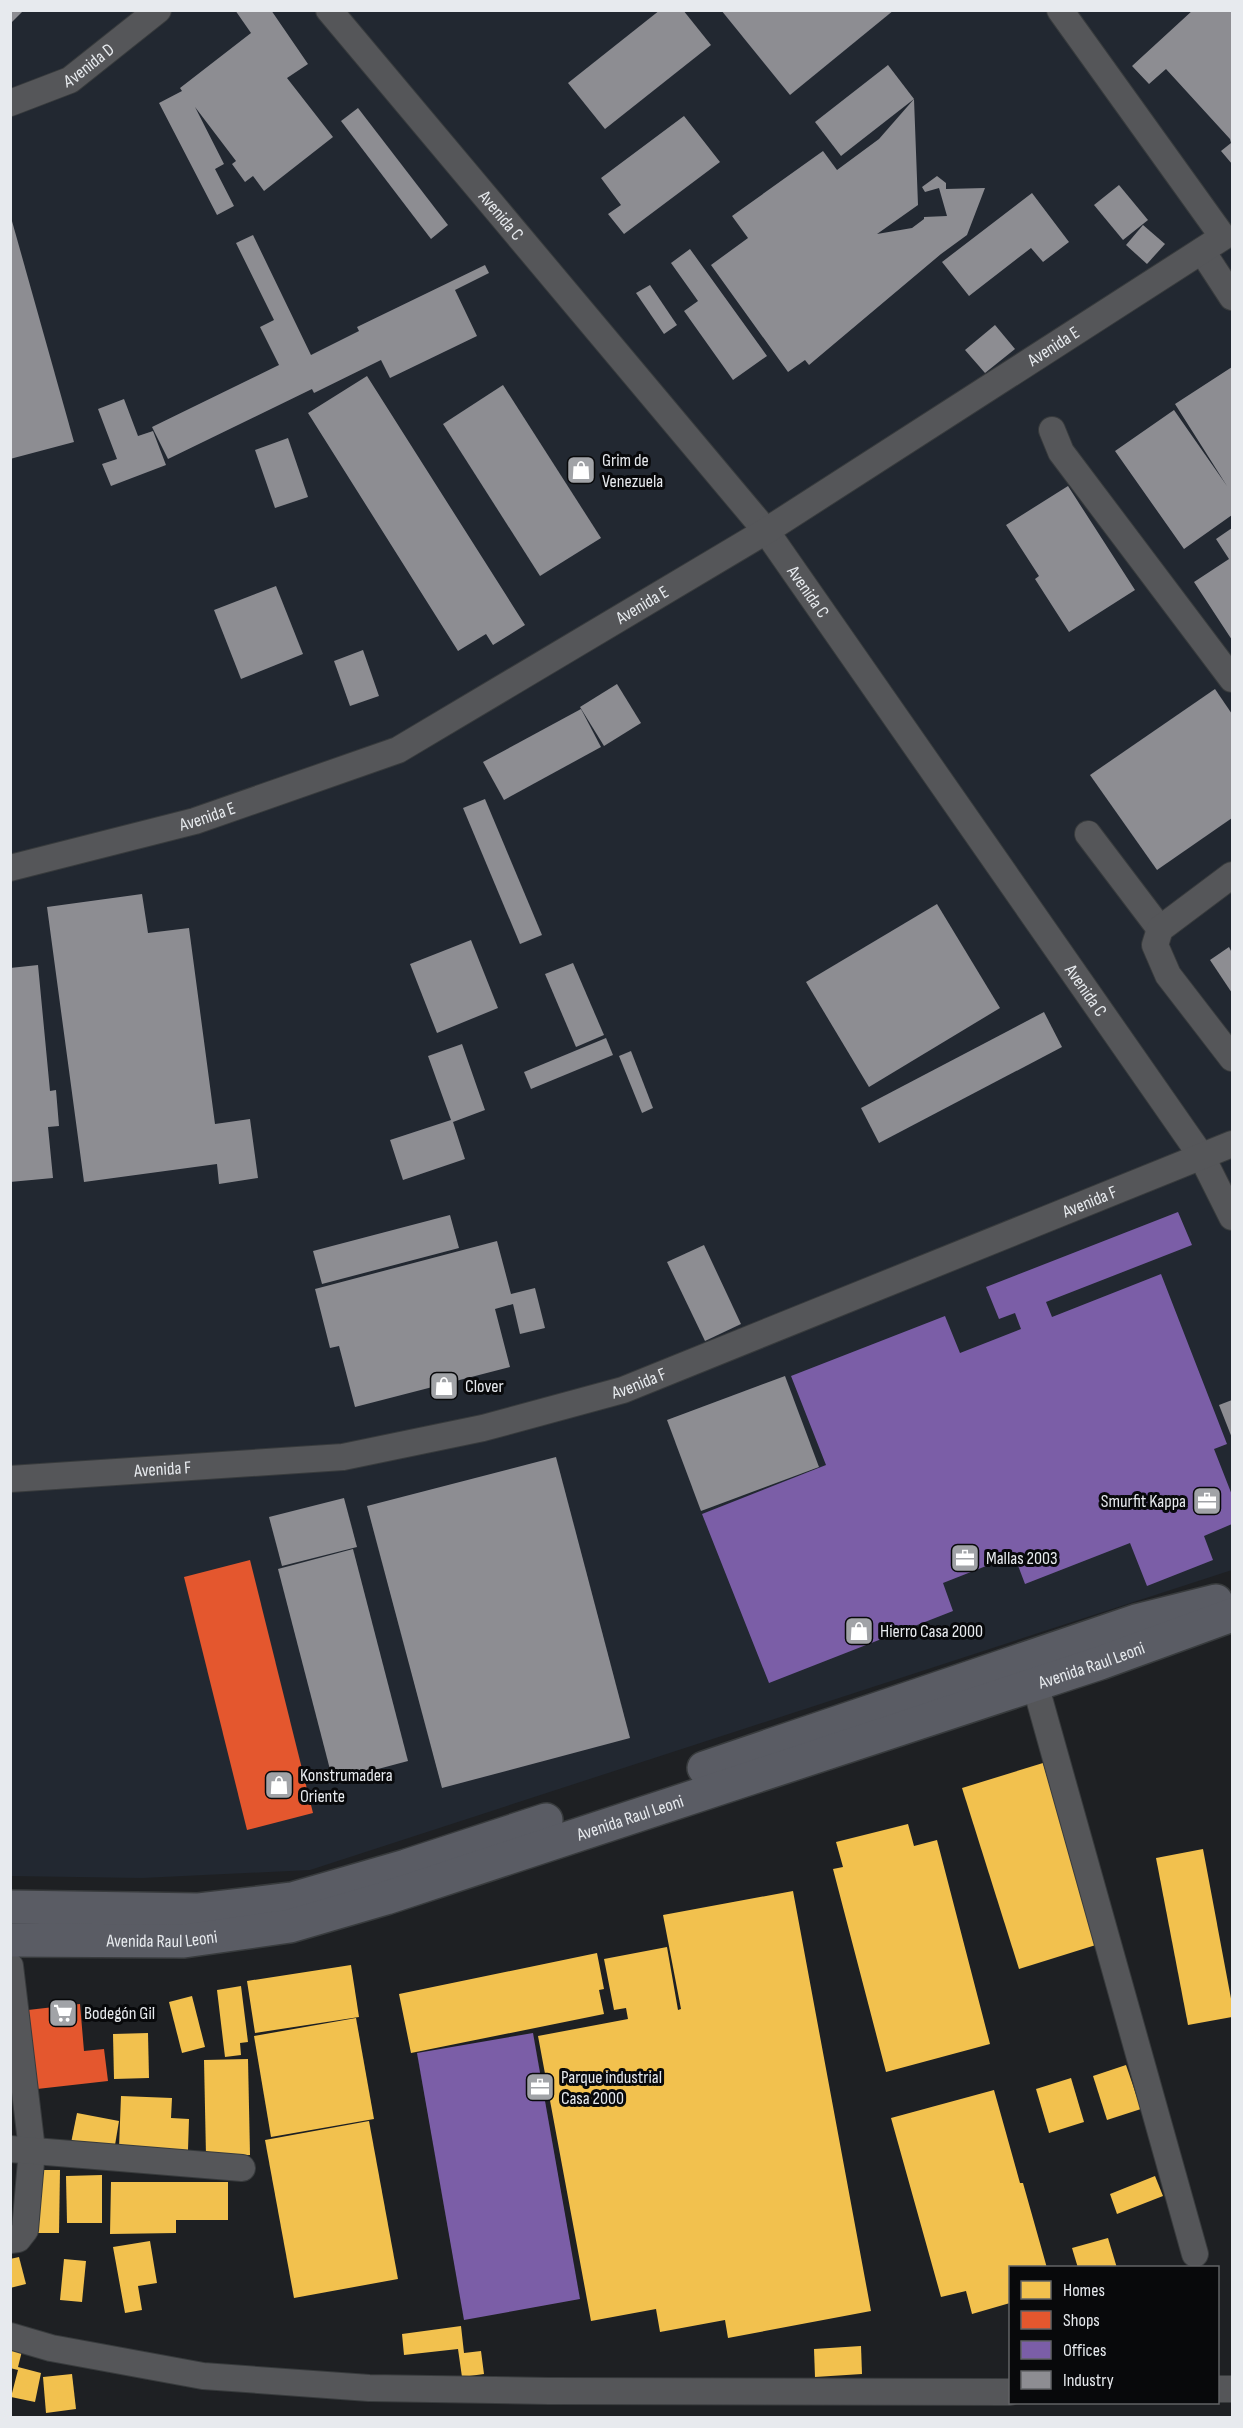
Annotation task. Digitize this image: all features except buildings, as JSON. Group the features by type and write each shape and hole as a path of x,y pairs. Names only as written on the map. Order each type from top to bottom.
{"main road":[{"name":"Avenida Raul Leoni","path":"10,1908 199,1910 292,1899 406,1866 669,1780 1136,1621 1233,1597"},
{"name":"Avenida Raul Leoni","path":"10,1940 184,1941 290,1926 386,1898 1035,1684 1233,1615"}],"street":[{"name":"Avenida D","path":"10,103 70,80 158,10"},
{"name":"Avenida C","path":"328,10 766,531 1202,1157 1233,1217"},
{"name":"Avenida E","path":"10,868 195,821 398,750 766,531 1223,237 1060,10"},
{"path":"1202,251 1232,294"},
{"path":"1052,430 1061,452 1233,679"},
{"path":"1088,834 1160,929"},
{"path":"1233,875 1160,929 1155,945 1168,975 1233,1058"},
{"name":"Avenida F","path":"10,1479 343,1457 516,1419 623,1390 1233,1144"},
{"path":"1035,1684 1195,2254"},
{"path":"10,1966 25,2230 18,2239 10,2240"},
{"path":"21,2150 242,2168"},
{"path":"10,2336 51,2349 203,2376 369,2388 549,2391 1009,2392"}],"shaded area":[{"path":"11,11 1232,11 1232,1570 310,1870 142,1878 11,1876"}],"place":[{"name":"Grim de Venezuela","path":"581,470"},
{"name":"Clover","path":"444,1386"},
{"name":"Smurfit Kappa","path":"1207,1501"},
{"name":"Mallas 2003","path":"965,1558"},
{"name":"Hierro Casa 2000","path":"859,1631"},
{"name":"Konstrumadera Oriente","path":"279,1785"},
{"name":"Bodegón Gil","path":"63,2013"},
{"name":"Parque industrial Casa 2000","path":"540,2087"}]}
